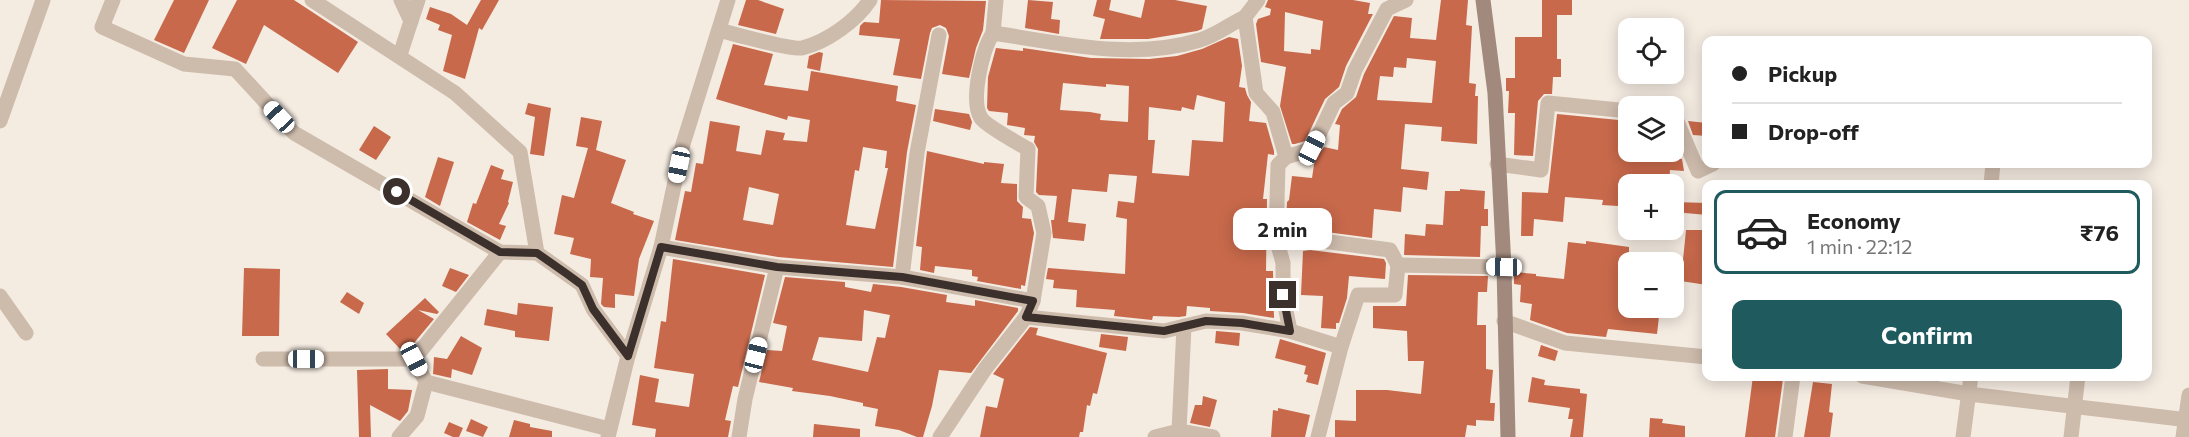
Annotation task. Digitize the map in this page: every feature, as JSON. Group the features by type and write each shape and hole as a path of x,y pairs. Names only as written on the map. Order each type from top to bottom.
{"main road":[{"path":"1483,0 1495,93 1504,267 1508,437"}],"street":[{"path":"0,121 43,0"},
{"path":"113,0 102,27 184,64 235,69 294,132 500,252 537,253 582,285 593,309 628,356"},
{"path":"401,0 411,21"},
{"path":"400,55 418,0"},
{"path":"426,382 609,433 628,356 661,247 683,144 728,0"},
{"path":"719,30 801,49 832,35 861,14 870,0"},
{"path":"940,437 985,369 1026,317 1033,301 1044,233 1038,206 1026,197 1028,149 982,121 976,108 977,90 987,43 993,33 996,0"},
{"path":"993,33 1103,49 1167,48 1202,40 1245,17 1258,0"},
{"path":"1290,331 1283,295 1283,263 1276,238 1278,165 1286,157 1312,148 1334,104 1347,93 1355,70 1387,9 1406,0"},
{"path":"317,1 455,93 520,152 537,253"},
{"path":"1245,17 1256,93 1273,112 1286,157"},
{"path":"902,277 916,153 939,35"},
{"path":"1497,164 1541,170 1548,103 1618,110"},
{"path":"1684,138 1698,171 1704,168"},
{"path":"1276,238 1295,242 1320,241 1390,250 1398,265 1395,295 1358,295 1341,347 1318,437"},
{"path":"661,247 777,267 902,277 1033,301"},
{"path":"414,359 500,252"},
{"path":"1398,265 1504,267"},
{"path":"739,437 745,399 777,267"},
{"path":"0,296 26,333"},
{"path":"1026,317 1164,331 1206,321 1242,323 1290,331 1341,347"},
{"path":"1504,321 1565,343 1702,357"},
{"path":"1179,431 1184,326"},
{"path":"263,359 414,359"},
{"path":"399,437 417,416 426,382 414,359"},
{"path":"1785,437 1792,381"},
{"path":"1892,381 1969,394 2188,420"},
{"path":"1963,437 1970,381"},
{"path":"2071,437 2078,381"},
{"path":"2183,437 2188,420 2189,395"},
{"path":"1155,437 1179,431 1213,437"}],"building":[{"path":"174,0 209,0 184,53 154,40"},
{"path":"237,0 294,0 358,42 338,73 264,25 246,64 212,48"},
{"path":"481,0 499,0 482,30 479,28 465,79 443,71 452,35 438,30 440,25 426,19 430,7 451,14 467,25"},
{"path":"746,0 758,0 784,9 776,34 738,25"},
{"path":"881,0 986,1 983,30 969,78 942,74 949,36 946,28 940,25 932,28 930,33 921,79 893,75 900,39 859,35 860,26 864,22 879,23"},
{"path":"1028,0 1053,2 1051,19 1060,20 1059,34 1025,28"},
{"path":"1097,0 1111,0 1109,10 1141,18 1145,0 1175,0 1207,6 1202,29 1197,31 1148,39 1100,39 1105,19 1093,16"},
{"path":"1268,0 1353,0 1370,3 1368,14 1373,14 1346,66 1339,87 1325,99 1305,141 1295,144 1292,144 1280,106 1286,67 1261,62 1256,24 1258,19 1270,15 1271,9 1265,7","holes":["1285,12 1323,21 1320,50 1311,49 1311,54 1284,51"]},
{"path":"1441,0 1468,0 1466,25 1472,26 1469,83 1476,84 1475,96 1478,96 1477,144 1441,141 1442,127 1405,124 1401,169 1429,172 1427,190 1403,187 1401,212 1374,209 1372,238 1311,230 1295,232 1286,230 1287,202 1292,176 1312,178 1315,158 1324,147 1338,150 1340,125 1335,124 1342,109 1356,97 1364,74 1394,16 1412,18 1410,38 1436,40","holes":["1407,58 1436,61 1432,103 1377,100 1380,76 1393,77 1394,67 1406,68"]},
{"path":"1542,0 1572,0 1572,15 1557,15 1557,59 1561,59 1561,77 1553,77 1552,94 1544,94 1538,101 1533,156 1514,155 1515,113 1508,113 1509,91 1506,91 1506,78 1515,78 1515,37 1542,37"},
{"path":"1229,37 1238,39 1242,66 1239,87 1245,88 1251,102 1249,121 1266,123 1274,151 1274,155 1268,154 1263,199 1267,199 1266,271 1273,271 1274,318 1210,311 1210,308 1187,306 1186,316 1153,316 1152,320 1114,316 1115,310 1076,307 1077,290 1053,288 1054,280 1046,279 1048,268 1125,274 1127,219 1116,217 1118,201 1134,203 1137,176 1109,174 1107,192 1072,189 1068,222 1086,224 1084,241 1053,238 1051,220 1054,220 1057,196 1039,195 1036,192 1038,149 1034,142 1035,136 1024,135 1025,128 1007,125 1008,113 989,111 987,108 988,77 996,48 1023,51 1023,48 1091,58 1149,59 1177,56 1202,49","holes":["1063,83 1106,87 1106,84 1129,86 1128,122 1100,120 1101,114 1090,112 1060,110","1197,95 1225,102 1223,142 1192,140 1189,176 1152,173 1155,140 1148,140 1149,107 1181,111 1182,107 1194,110"]},
{"path":"733,44 773,54 764,85 808,91 811,71 898,86 896,101 916,105 907,152 893,267 778,257 675,240 685,191 691,192 696,163 703,164 710,121 740,126 736,151 761,155 766,130 785,133 783,140 807,142 810,120 788,116 787,120 716,99","holes":["863,147 887,151 885,168 888,168 875,229 846,225 855,170 859,171","749,187 779,194 773,225 743,220"]},
{"path":"819,52 823,53 820,71 807,68 809,56"},
{"path":"528,103 551,108 544,156 530,154 535,117 525,114"},
{"path":"935,109 969,114 972,122 970,130 933,121"},
{"path":"1557,114 1618,120 1618,162 1682,162 1684,171 1670,170 1670,174 1618,174 1618,206 1602,205 1603,200 1565,197 1563,222 1534,219 1533,236 1521,236 1522,192 1548,193"},
{"path":"581,117 602,121 596,150 626,160 611,203 654,221 639,259 634,296 615,294 615,308 604,307 601,304 603,278 590,277 591,259 570,254 574,238 554,234 562,195 574,198 588,148 576,146"},
{"path":"1688,121 1702,122 1702,136 1693,135"},
{"path":"374,126 391,137 376,160 359,150"},
{"path":"927,151 984,164 984,162 1004,164 1001,183 1017,184 1017,201 1023,207 1022,218 1031,219 1034,233 1025,286 1021,285 1021,289 977,281 978,277 972,276 972,270 935,266 934,273 920,270 922,247 916,246"},
{"path":"438,157 454,162 440,206 425,197"},
{"path":"491,165 504,170 501,179 513,182 509,203 499,224 506,226 500,240 467,222 473,203 476,204"},
{"path":"1460,189 1485,191 1484,209 1488,209 1488,226 1481,226 1480,257 1404,255 1405,234 1425,236 1426,224 1443,225 1445,191 1460,191"},
{"path":"1684,202 1702,203 1702,215 1684,213"},
{"path":"1686,230 1702,230 1702,284 1684,282"},
{"path":"1586,241 1629,247 1629,252 1618,252 1618,318 1659,318 1657,334 1608,329 1606,337 1567,333 1530,320 1532,304 1520,302 1521,285 1514,284 1514,272 1564,279 1568,242 1586,244"},
{"path":"1303,251 1384,259 1386,263 1385,279 1349,276 1347,298 1339,323 1336,323 1336,329 1321,328 1323,296 1301,295"},
{"path":"673,259 765,275 738,387 733,386 725,420 731,421 728,437 655,437 656,429 632,425 640,375 659,379 655,402 689,407 694,374 654,368 661,321 666,322"},
{"path":"244,268 280,269 279,336 242,336"},
{"path":"450,268 469,275 456,292 442,286"},
{"path":"1408,275 1488,276 1487,292 1478,292 1477,325 1486,325 1486,369 1493,370 1490,403 1495,403 1494,421 1476,420 1476,426 1467,425 1465,437 1335,437 1335,420 1356,421 1356,390 1387,390 1421,394 1424,361 1408,361 1407,331 1373,328 1373,306 1406,306"},
{"path":"785,277 845,282 845,287 871,292 873,284 901,287 947,295 946,302 975,306 975,300 1018,308 971,373 939,370 923,437 875,426 878,409 863,406 863,403 792,391 793,388 759,382 767,350 782,351 787,326 773,323","holes":["864,310 890,315 885,338 877,337 868,372 812,360 819,337 862,341"]},
{"path":"347,292 364,303 359,314 340,302"},
{"path":"425,298 439,312 437,314 418,310 434,319 409,349 400,349 386,334"},
{"path":"518,303 553,307 549,341 515,337 515,331 484,325 487,309 517,315"},
{"path":"1030,327 1038,328 1036,335 1107,353 1097,394 1093,393 1090,406 1087,405 1083,432 1080,432 1079,437 980,437 986,406 997,408 1004,379 993,374"},
{"path":"1216,331 1240,333 1239,346 1215,343"},
{"path":"1101,334 1128,337 1126,351 1099,347"},
{"path":"461,336 482,348 472,375 452,369 451,378 433,374 434,357 447,359"},
{"path":"1280,339 1326,353 1318,385 1306,382 1308,375 1304,374 1306,366 1275,358"},
{"path":"1541,345 1558,351 1555,361 1538,356"},
{"path":"388,369 388,389 412,390 408,411 400,421 370,405 371,437 359,437 357,370"},
{"path":"1532,377 1545,380 1544,385 1580,389 1580,393 1587,394 1583,437 1570,437 1573,419 1568,419 1570,408 1528,402"},
{"path":"1752,381 1783,381 1775,437 1745,437"},
{"path":"1813,382 1832,384 1829,412 1833,413 1830,437 1804,437"},
{"path":"1203,396 1217,400 1210,427 1190,423 1195,405 1202,405"},
{"path":"1278,408 1310,415 1305,437 1271,437 1273,410 1278,411"},
{"path":"1650,418 1663,419 1662,423 1685,426 1685,437 1649,437"},
{"path":"471,419 488,427 483,437 466,431"},
{"path":"514,420 530,424 530,427 552,431 552,437 509,437"},
{"path":"449,422 463,428 459,437 444,433"},
{"path":"814,424 860,429 860,437 813,437"}],"route":[{"path":"397,192 500,252 537,253 567,274 582,285 593,309 628,356 661,247 777,267 902,277 1033,301 1026,317 1164,331 1206,321 1242,323 1290,331 1283,295"}]}
